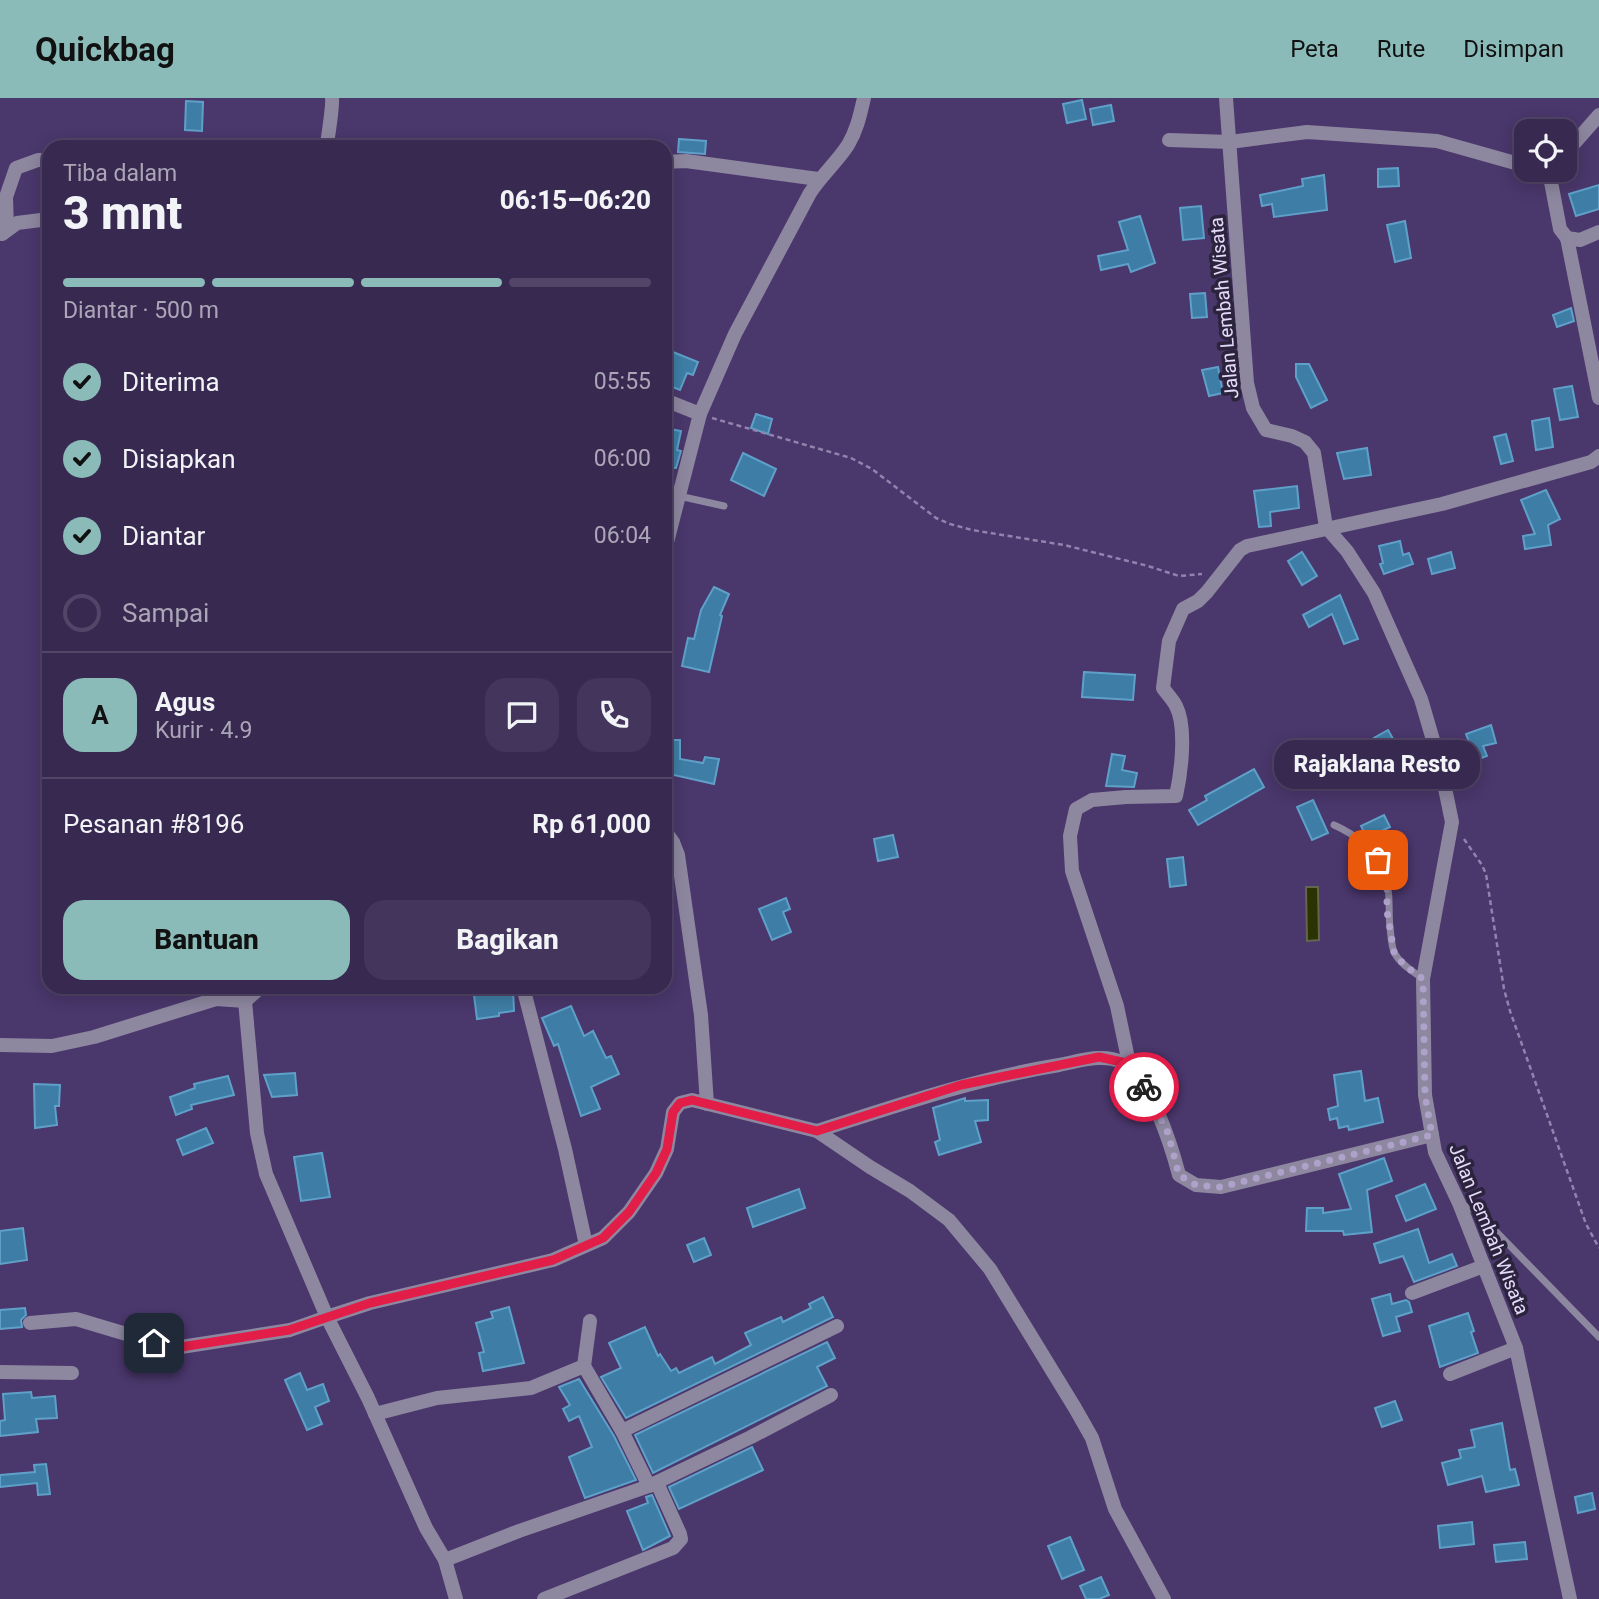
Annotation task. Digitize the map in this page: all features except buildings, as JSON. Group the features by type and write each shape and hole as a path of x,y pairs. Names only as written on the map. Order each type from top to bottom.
{"street":[{"path":"327,140 332,98"},
{"path":"672,523 700,414 735,334 818,179 847,147 857,126 864,98"},
{"name":"Jalan Lembah Wisata","path":"1226,98 1247,383 1253,408 1266,430 1305,442 1314,453 1326,527 1347,551 1374,593 1421,699 1440,764 1451,822 1423,979 1424,1074 1432,1135 1435,1152 1459,1203 1516,1348 1570,1599"},
{"path":"1577,140 1599,115"},
{"path":"1169,139 1230,142 1307,132 1437,141 1514,163"},
{"path":"4,233 6,197 16,169 42,160"},
{"path":"672,162 818,179"},
{"path":"1551,182 1560,229 1567,238 1596,370 1599,398"},
{"path":"4,233 17,223 42,220"},
{"path":"1567,238 1580,240 1599,232"},
{"path":"672,403 700,414"},
{"path":"1130,1068 1117,1006 1072,871 1070,836 1076,809 1092,800 1176,796 1182,769 1180,717 1176,706 1163,688 1169,641 1183,609 1198,601 1240,550 1247,546 1458,500 1591,462 1599,456"},
{"path":"672,841 678,855 701,1015 707,1104"},
{"path":"0,1045 52,1046 94,1037 216,999 245,1001 253,994"},
{"path":"525,994 565,1149 586,1245"},
{"path":"245,1001 257,1132 266,1174 327,1317 375,1414 426,1528 445,1560 456,1599"},
{"path":"817,1131 961,1085 1099,1057 1122,1062 1130,1068 1151,1098 1168,1133 1179,1175 1196,1185 1221,1187 1432,1135"},
{"path":"30,1322 76,1319 159,1346 181,1347 289,1330 370,1303 553,1260 603,1238 629,1212 656,1173 667,1149 673,1112 680,1103 692,1100 817,1131 910,1191 949,1220 990,1269 1092,1438 1115,1509 1164,1599"},
{"path":"1412,1293 1484,1266"},
{"path":"544,1599 673,1548 681,1539 584,1366 590,1321"},
{"path":"622,1431 837,1326"},
{"path":"1450,1374 1516,1348"},
{"path":"375,1414 437,1398 531,1388 584,1366"},
{"path":"0,1372 72,1373"},
{"path":"445,1560 519,1531 653,1485 831,1395"}],"lane":[{"path":"679,496 724,506"},
{"path":"1334,825 1348,831 1365,844 1378,860 1387,880 1387,911 1394,952 1404,965 1423,979"},
{"path":"1459,1203 1475,1210 1599,1337"}],"path":[{"path":"700,414 851,458 872,469 936,518 950,524 1064,545 1180,576 1204,574"},
{"path":"1451,822 1482,864 1486,874 1504,989 1510,1011 1586,1224 1599,1248"}],"shaded area":[{"path":"1306,887 1318,887 1319,940 1307,941"}],"way so far":[{"path":"1144,1087 1168,1133 1179,1175 1196,1185 1221,1187 1432,1135 1423,1064 1423,979 1404,965 1394,952 1387,911 1387,880 1378,860"}],"place":[{"name":"Rajaklana Resto","path":"1378,860"}],"route":[{"path":"154,1343 159,1346 181,1347 289,1330 370,1303 553,1260 603,1238 629,1212 656,1173 667,1149 673,1112 680,1103 692,1100 817,1131 961,1085 1099,1057 1122,1062 1144,1087"}]}
